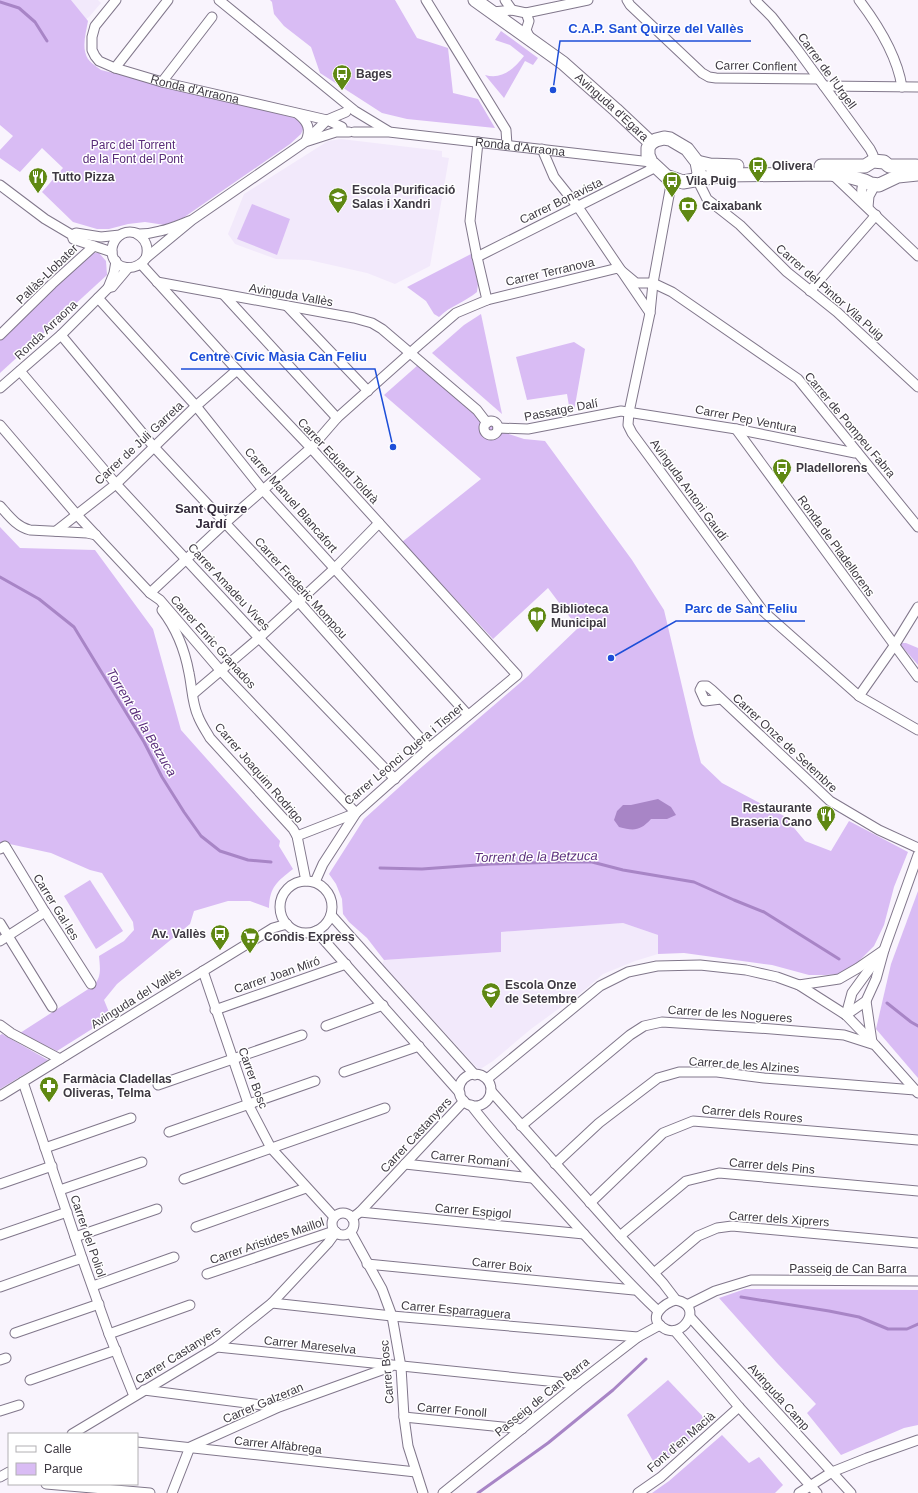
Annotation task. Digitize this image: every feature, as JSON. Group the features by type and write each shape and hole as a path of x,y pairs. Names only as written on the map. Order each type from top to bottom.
{"street":[{"name":"Ronda d'Arraona","path":"116,0 95,26 91,44 94,56 99,61 115,68 162,82 327,120 349,130"},
{"path":"115,68 168,0"},
{"name":"Ronda d'Arraona","path":"218,0 354,112 389,132"},
{"path":"426,0 474,81 506,130 507,145"},
{"name":"Avinguda d'Egara","path":"475,0 578,76 651,143"},
{"path":"505,0 512,10"},
{"path":"493,12 512,10 526,13 588,0"},
{"name":"Carrer Conflent","path":"627,0 630,5 686,58 702,73 709,77 918,87"},
{"name":"Carrer de l'Urgell","path":"755,0 772,17 870,149 873,155 869,163"},
{"path":"859,0 884,38 896,65 902,87"},
{"path":"526,13 529,21 526,30 531,40"},
{"path":"162,82 212,17"},
{"path":"120,235 114,242 112,252 119,265 132,268 144,261 192,220 305,142 327,120 354,112"},
{"path":"354,112 363,120 362,126 358,131 349,130 341,120 354,112"},
{"path":"297,113 305,121 309,128 305,142"},
{"name":"Ronda d'Arraona","path":"305,142 336,132 349,130 389,132 542,149 654,164"},
{"path":"697,179 699,173 697,162 687,149 670,139 664,138 651,143 648,148 648,155 654,164 666,176 683,182 723,175 834,175 876,182 898,176 918,174"},
{"path":"478,142 470,221 487,300"},
{"path":"542,149 554,177 578,207 650,313"},
{"path":"697,162 723,166 884,162 889,166 918,166"},
{"path":"869,163 864,174 876,182"},
{"name":"Carrer Bonavista","path":"477,256 578,207 654,164"},
{"path":"868,207 869,196 876,182 889,166"},
{"path":"834,175 918,256"},
{"name":"Carrer del Pintor Vila Puig","path":"697,179 707,199 740,226 787,272 837,312 917,385"},
{"name":"Avinguda Antoni Gaudí","path":"674,180 670,190 653,283 650,313 629,412 628,425 632,433 763,612 859,696 918,730"},
{"path":"0,186 45,219 72,235 73,239 112,252"},
{"path":"810,291 876,215"},
{"path":"72,235 76,233 101,237 120,235 128,232 136,234 162,231 192,220"},
{"path":"136,234 146,242 148,250 144,261"},
{"name":"Pallàs-Llobater","path":"0,335 52,284 94,246"},
{"name":"Ronda Arraona","path":"108,288 114,273 116,261"},
{"name":"Carrer Eduard Toldrà","path":"144,261 157,282 237,370 311,448 517,675"},
{"name":"Ronda Arraona","path":"0,388 61,335 108,288 112,287 128,268"},
{"name":"Carrer de Pompeu Fabra","path":"618,268 636,283 653,283 672,292 798,379 918,527"},
{"name":"Carrer Terranova","path":"150,593 225,523 311,448 337,418 456,313 487,300 618,268"},
{"name":"Avinguda Vallès","path":"157,282 354,318 372,323 382,329 410,353"},
{"path":"224,295 337,418"},
{"name":"Carrer Manuel Blancafort","path":"98,298 196,406 263,490 468,715"},
{"path":"287,306 368,391"},
{"name":"Carrer Frederic Mompou","path":"61,335 154,447 299,602 429,748"},
{"name":"Passatge Dalí","path":"410,353 477,410 487,423 484,429 488,434 494,434 498,428 528,430 612,412 629,412"},
{"name":"Carrer de Juli Garreta","path":"56,531 116,484 196,406 237,370"},
{"name":"Carrer Amadeu Vives","path":"20,371 116,484 259,638 395,779"},
{"name":"Carrer Pep Ventura","path":"629,412 736,429 855,453 857,452"},
{"name":"Carrer Enric Granados","path":"0,425 77,515 150,593 160,600 220,670 356,813"},
{"name":"Ronda de Pladellorens","path":"736,429 918,677"},
{"path":"0,506 16,524 24,529 87,533 96,535"},
{"path":"193,694 299,602 379,524"},
{"name":"Carrer Joaquim Rodrigo","path":"150,593 165,614 178,637 189,672 197,715 210,738 284,819 297,836"},
{"path":"859,696 894,646 918,607"},
{"name":"Carrer Leonci Quera i Tisner","path":"297,836 356,813 429,748 517,675"},
{"name":"Carrer Onze de Setembre","path":"721,699 830,801 879,830 918,848"},
{"path":"310,881 323,864 356,813"},
{"path":"297,836 310,881"},
{"name":"Carrer Gal·les","path":"0,849 5,846 45,912 92,984"},
{"path":"846,1015 866,1001 876,979 884,950 918,855"},
{"path":"310,881 324,888 329,894 332,901 331,915 323,927 316,931 306,933 296,931 287,924 282,917 280,909 281,901 284,893 294,884 310,881"},
{"path":"0,941 45,912"},
{"path":"331,915 475,1075"},
{"path":"0,923 52,1007"},
{"name":"Avinguda del Vallès","path":"0,1096 273,928 287,924"},
{"path":"316,931 419,1046 532,1178 634,1290 658,1311"},
{"path":"799,985 839,979 884,950"},
{"path":"846,1015 852,993 884,950"},
{"name":"Carrer Joan Miró","path":"215,1010 346,964"},
{"path":"487,1079 600,986 628,972 657,966 700,965 746,970 777,977 799,985 846,1015 917,1092"},
{"name":"Carrer Bosc","path":"203,971 248,1104 271,1148 334,1217"},
{"path":"866,1001 873,1043"},
{"path":"326,1026 383,1006"},
{"name":"Carrer de les Nogueres","path":"521,1126 630,1035 644,1026 662,1022 772,1029 844,1035 873,1043"},
{"path":"0,1026 60,1060"},
{"path":"158,1085 232,1058 302,1035"},
{"path":"344,1072 419,1046"},
{"name":"Carrer de les Alzines","path":"555,1164 599,1123 658,1078 679,1072 717,1072 764,1078 917,1092"},
{"path":"478,1074 487,1079 490,1084 491,1092 489,1097 483,1103 465,1100 460,1087 464,1078 469,1075 478,1074"},
{"path":"169,1132 315,1081"},
{"name":"Carrer del Poliol","path":"24,1082 82,1258 109,1334 134,1396"},
{"path":"491,1092 654,1272 676,1300"},
{"name":"Carrer Castanyers","path":"352,1218 360,1212 465,1100"},
{"path":"184,1180 385,1108"},
{"path":"45,1148 131,1118"},
{"name":"Carrer dels Roures","path":"590,1203 663,1133 693,1121 918,1140"},
{"path":"60,1190 142,1162"},
{"name":"Carrer Romaní","path":"405,1164 532,1178"},
{"path":"0,1184 52,1166"},
{"name":"Carrer dels Pins","path":"620,1236 686,1181 720,1173 918,1191"},
{"path":"196,1227 306,1188"},
{"path":"75,1237 157,1209"},
{"path":"0,1235 67,1212"},
{"name":"Carrer Espigol","path":"360,1212 584,1234"},
{"path":"340,1214 348,1215 352,1218 354,1227 351,1234 345,1235 335,1232 332,1226 334,1217 340,1214"},
{"name":"Carrer dels Xiprers","path":"654,1272 698,1236 716,1228 732,1226 918,1243"},
{"name":"Carrer Castanyers","path":"74,1433 217,1347 272,1303 328,1243 335,1232"},
{"name":"Carrer Aristides Maillol","path":"207,1274 335,1232"},
{"name":"Carrer Bosc","path":"351,1234 382,1289 392,1316 408,1446 423,1493"},
{"path":"93,1286 174,1257"},
{"path":"0,1287 82,1258"},
{"name":"Carrer Boix","path":"367,1264 634,1290"},
{"name":"Passeig de Can Barra","path":"687,1305 715,1291 750,1280 918,1281"},
{"path":"675,1331 687,1322 690,1317 690,1309 687,1305 682,1301 676,1300 663,1306 658,1311 657,1321 663,1328 675,1331 739,1407 817,1493"},
{"name":"Carrer Esparraguera","path":"272,1303 392,1316 638,1337"},
{"path":"15,1333 99,1304"},
{"path":"109,1334 190,1305"},
{"name":"Avinguda Camp","path":"690,1317 851,1493"},
{"name":"Passeig de Can Barra","path":"443,1493 577,1384 638,1337 660,1325"},
{"name":"Carrer Mareselva","path":"217,1347 397,1366"},
{"path":"30,1380 116,1350"},
{"name":"Carrer Galzeran","path":"190,1448 279,1407 397,1366 577,1384"},
{"path":"144,1390 279,1407"},
{"path":"0,1411 18,1405"},
{"name":"Font d'en Macià","path":"638,1493 661,1477 739,1407"},
{"name":"Carrer Fonoll","path":"404,1417 522,1429"},
{"path":"799,1493 832,1472 866,1458 918,1440"},
{"name":"Carrer Alfàbrega","path":"138,1442 416,1472"},
{"path":"172,1493 190,1448"},
{"path":"0,1479 8,1473"},
{"path":"58,1485 150,1493"}],"shaded area":[{"path":"71,0 98,0 101,3 85,20"},
{"name":"Escola Purificació Salas i Xandri","path":"341,139 442,151 442,157 449,158 430,266 395,284 367,273 309,260 276,259 235,244 228,234 244,194 328,141"},
{"path":"658,799 671,807 676,815 667,819 651,819 640,828 636,829 619,827 614,820 617,811 623,805 631,805"},
{"name":"Escola Onze de Setembre","path":"623,923 658,935 658,954 635,961 603,974 587,988 531,1029 493,1061 479,1070 382,964 384,960 501,952 501,932"}],"green space":[{"name":"Parc del Torrent de la Font del Pont","path":"0,0 71,0 88,21 85,40 86,55 94,65 101,70 301,120 304,127 301,134 290,144 183,218 165,225 145,222 128,224 109,229 97,229 73,222 42,192 63,168 42,148 20,172 0,158 0,150 13,136 0,125"},
{"path":"270,0 395,0 417,38 448,48 453,93 478,99 495,128 407,119 382,113 320,73 311,47 284,26 274,14 272,2"},
{"path":"501,31 538,58 533,65 525,61 504,98 485,75 502,75 512,69 524,56 510,45 495,40"},
{"path":"252,204 290,219 277,255 237,239"},
{"path":"91,253 99,253 106,261 107,275 0,373 0,337"},
{"path":"471,254 478,284 477,292 439,317 434,314 426,301 407,287"},
{"path":"481,314 502,414 432,353 464,325"},
{"path":"574,342 585,349 574,411 570,412 567,394 527,400 516,357"},
{"path":"418,365 483,422 503,432 524,439 545,441 632,560 664,610 701,763 722,783 784,816 805,841 831,851 849,821 908,852 894,887 884,925 874,946 853,967 840,974 809,975 772,965 684,953 658,954 658,935 623,923 501,932 501,952 384,960 367,938 349,922 343,914 342,899 336,884 329,874 364,819 416,772 528,676 578,628 548,588 493,639 402,542 481,479 384,395"},
{"path":"0,527 20,548 95,550 153,629 181,730 280,841 279,846 293,869 275,885 271,894 269,908 250,901 228,901 194,911 190,924 117,984 104,1000 111,1017 57,1051 20,1033 93,986 99,976 99,956 124,941 134,930 133,922 102,873 90,870 51,853 5,843 0,845"},
{"path":"899,643 906,643 918,648 918,665"},
{"path":"90,880 123,931 96,949 64,896"},
{"path":"918,891 918,1078 876,1029 891,964"},
{"path":"2,1034 48,1060 0,1089 0,1035"},
{"path":"745,1289 918,1290 918,1425 904,1428 841,1455 807,1413 816,1404 719,1298"},
{"path":"668,1380 708,1422 657,1468 627,1415"},
{"path":"722,1435 749,1463 759,1457 783,1485 775,1493 652,1493 669,1481"}],"waterway":[{"path":"0,2 19,8 35,22 47,41"},
{"name":"Torrent de la Betzuca","path":"0,577 39,599 74,627 144,742 162,777 201,836 220,851 248,860 271,862"},
{"name":"Torrent de la Betzuca","path":"380,868 422,869 491,864 592,862 623,870 694,882 764,912 839,959"},
{"name":"Torrent de la Betzuca","path":"887,1003 918,1026"},
{"path":"741,1297 859,1317 888,1329 907,1329 918,1324"},
{"path":"478,1493 548,1443 613,1390 646,1359"}],"place":[{"name":"C.A.P. Sant Quirze del Vallès","path":"553,90"},
{"name":"Bages","path":"342,91"},
{"name":"Olivera","path":"758,183"},
{"name":"Tutto Pizza","path":"38,194"},
{"name":"Vila Puig","path":"672,198"},
{"name":"Escola Purificació Salas i Xandri","path":"338,214"},
{"name":"Caixabank","path":"688,223"},
{"name":"Centre Cívic Masia Can Feliu","path":"393,447"},
{"name":"Pladellorens","path":"782,485"},
{"name":"Biblioteca Municipal","path":"537,633"},
{"name":"Parc de Sant Feliu","path":"611,658"},
{"name":"Restaurante Braseria Cano","path":"826,832"},
{"name":"Av. Vallès","path":"220,951"},
{"name":"Condis Express","path":"250,954"},
{"name":"Escola Onze de Setembre","path":"491,1009"},
{"name":"Farmàcia Cladellas Oliveras, Telma","path":"49,1103"}],"district":[{"name":"Sant Quirze Jardí","path":"211,516"}]}
